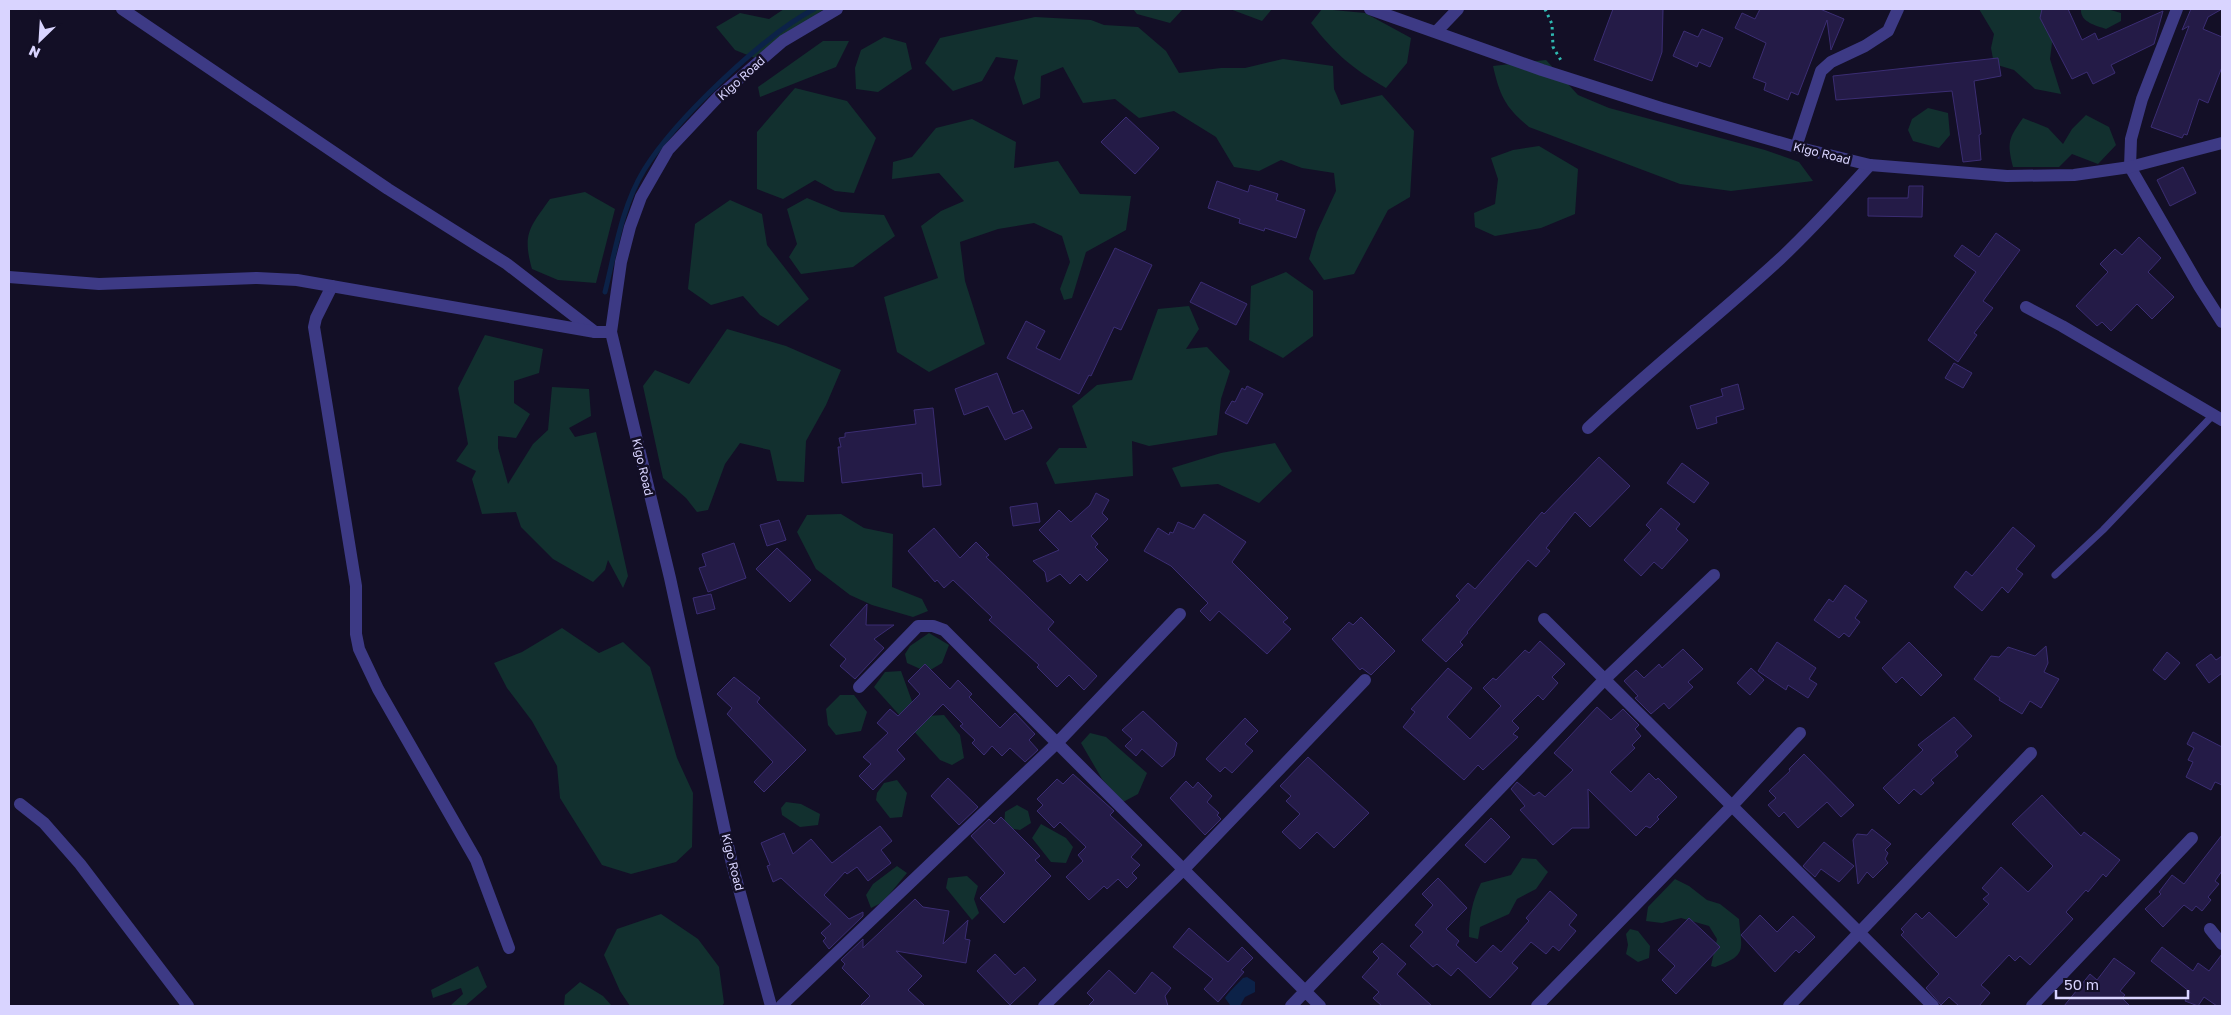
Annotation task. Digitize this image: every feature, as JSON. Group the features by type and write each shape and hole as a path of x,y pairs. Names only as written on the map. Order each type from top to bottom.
{"street":[{"path":"122,9 380,184 507,264 595,332"},
{"name":"Kigo Road","path":"771,1006 732,864 670,578 611,332 621,262 630,227 641,197 668,150 718,97 783,41 837,9"},
{"name":"Kigo Road","path":"1370,9 1572,79 1796,147 1870,165 2007,176 2074,176 2130,167 2222,143"},
{"path":"1436,32 1458,9"},
{"path":"1796,147 1821,71 1831,62 1865,46 1888,31 1898,9"},
{"path":"2177,9 2142,99 2131,139 2130,167 2222,322"},
{"path":"1588,428 1639,379 1702,328 1781,258 1826,214 1870,165"},
{"path":"9,277 99,284 257,278 332,286 595,332 611,332"},
{"path":"332,286 316,318 314,327 356,586 356,634 359,650 378,689 476,860 509,948"},
{"path":"2026,307 2062,326 2218,418"},
{"path":"1291,1006 1604,680 1714,576"},
{"path":"782,1006 1058,742 1180,614"},
{"path":"1544,619 1857,933 1933,1006"},
{"path":"859,687 918,626 933,626 944,630 1320,1006"},
{"path":"1044,1006 1184,869 1365,680"},
{"path":"1537,1006 1732,807 1800,732"},
{"path":"1789,1006 1857,933 2031,754"},
{"path":"20,804 44,823 80,864 188,1006"},
{"path":"2032,1006 2192,838"},
{"path":"2210,929 2222,944"}],"lane":[{"path":"2055,575 2218,418"}],"path":[{"path":"1545,9 1552,24 1554,47 1572,79"}],"green space":[{"path":"784,9 824,9 755,58 735,50 716,27 740,13 769,19"},
{"path":"1133,9 1183,9 1170,23 1137,14"},
{"path":"1230,9 1272,9 1262,21"},
{"path":"1322,9 1365,13 1411,38 1407,63 1386,88 1345,60 1311,23"},
{"path":"1979,9 2043,9 2054,27 2050,59 2061,94 2035,89 2014,70 1994,64 1991,48 1994,34"},
{"path":"2081,9 2107,9 2121,13 2121,21 2106,29 2086,20 2081,13"},
{"path":"1035,17 1091,20 1104,25 1138,27 1166,51 1179,73 1221,68 1245,68 1283,59 1333,66 1334,89 1341,105 1382,95 1414,131 1410,197 1388,210 1354,274 1324,280 1309,259 1317,232 1336,191 1334,173 1302,168 1281,160 1259,171 1234,167 1216,137 1174,111 1139,118 1115,99 1083,103 1063,67 1041,76 1040,98 1023,105 1014,78 1018,60 996,57 982,81 953,91 925,63 940,38"},
{"path":"884,37 906,43 912,69 878,92 856,89 855,68 861,50"},
{"path":"823,41 849,41 836,67 760,97 758,87"},
{"path":"1546,60 1578,95 1609,108 1765,150 1799,162 1813,181 1731,191 1680,184 1529,127 1509,107 1501,93 1493,66"},
{"path":"795,88 847,101 876,138 854,193 835,191 815,180 783,199 757,189 757,132"},
{"path":"1928,108 1948,113 1950,135 1939,148 1913,141 1908,130 1912,119"},
{"path":"2086,115 2109,127 2116,145 2098,164 2072,154 2059,167 2013,167 2010,141 2023,118 2048,128 2063,144 2072,129"},
{"path":"972,119 1016,142 1014,168 1058,161 1080,194 1131,196 1126,230 1086,252 1072,298 1064,300 1060,289 1070,262 1062,236 1034,223 998,229 960,242 965,281 985,344 929,372 897,352 884,297 938,278 921,226 941,211 964,201 939,173 892,179 893,162 912,157 936,128"},
{"path":"1539,146 1578,169 1575,214 1541,228 1495,236 1475,227 1474,213 1495,204 1498,179 1491,158 1513,150"},
{"path":"585,192 615,209 596,283 558,280 532,269 528,239 537,217 550,199"},
{"path":"807,198 841,212 884,215 895,236 853,267 801,274 789,257 797,244 787,209"},
{"path":"730,200 762,214 767,245 809,299 778,326 760,315 743,296 711,305 688,289 695,224"},
{"path":"1286,272 1313,291 1313,336 1283,358 1249,340 1251,286"},
{"path":"1189,306 1199,329 1186,349 1207,347 1230,371 1221,399 1217,435 1149,446 1132,441 1133,476 1055,484 1046,463 1059,448 1087,448 1072,406 1097,385 1132,380 1158,309"},
{"path":"727,329 786,346 841,370 826,405 806,441 804,482 777,481 770,450 740,443 725,464 708,510 697,512 686,498 663,478 643,386 655,370 689,384"},
{"path":"485,335 543,349 539,373 514,381 514,403 530,414 516,438 498,436 498,448 508,484 533,444 548,430 552,387 589,389 591,416 569,428 575,437 596,432 628,576 623,588 608,560 605,570 593,582 553,559 521,527 516,512 482,514 472,479 476,471 456,461 468,444 458,388"},
{"path":"1275,443 1292,471 1259,503 1218,484 1181,487 1172,468 1221,453"},
{"path":"841,514 864,528 893,534 892,587 922,599 928,611 913,617 872,605 850,595 816,569 797,532 807,515"},
{"path":"562,628 599,653 623,642 650,667 677,758 693,793 692,847 676,862 631,874 602,865 560,798 557,766 532,721 507,688 494,663 522,652"},
{"path":"929,633 949,645 942,663 927,672 907,663 905,654 910,646"},
{"path":"901,671 913,704 926,716 944,715 960,735 964,758 952,765 940,760 874,687 885,672"},
{"path":"840,695 854,695 867,712 861,731 836,735 828,725 826,709"},
{"path":"1090,733 1106,737 1147,773 1138,794 1123,802 1102,779 1081,743"},
{"path":"897,780 907,793 902,817 890,818 876,800 877,793 884,783"},
{"path":"786,802 801,804 820,814 818,825 800,827 782,815 781,808"},
{"path":"1017,805 1028,811 1031,823 1020,830 1004,827 1005,812"},
{"path":"1041,824 1066,838 1073,847 1066,863 1051,862 1032,838"},
{"path":"1522,858 1536,859 1548,872 1536,889 1517,899 1509,914 1480,927 1478,939 1469,937 1475,896 1481,883 1511,875"},
{"path":"897,866 907,873 883,902 871,908 866,895 873,884"},
{"path":"967,876 978,886 974,899 979,913 972,920 946,888 948,878"},
{"path":"1675,879 1689,886 1707,900 1720,904 1739,919 1741,945 1740,950 1733,959 1715,967 1711,966 1717,939 1709,926 1681,918 1662,923 1646,921 1648,907"},
{"path":"661,914 698,939 719,967 724,1003 722,1006 630,1006 620,991 604,955 617,929"},
{"path":"1630,929 1638,931 1650,946 1649,958 1638,962 1626,954 1628,945 1626,934"},
{"path":"478,966 487,987 465,1006 450,1006 463,994 461,988 433,998 431,990"},
{"path":"580,982 603,996 612,1006 564,1006 565,995"}],"water":[{"path":"1247,977 1255,982 1255,992 1245,997 1240,1006 1230,1005 1225,998 1243,978"}],"building":[{"path":"1613,9 1663,9 1662,52 1652,81 1594,60"},
{"path":"1760,9 1820,9 1844,19 1831,50 1827,20 1798,95 1791,92 1788,100 1764,90 1766,83 1753,78 1766,43 1735,28 1742,13 1755,19"},
{"path":"2042,9 2068,9 2082,40 2095,33 2098,40 2163,11 2154,44 2111,65 2115,73 2093,84 2087,72 2072,79 2040,18"},
{"path":"2191,9 2222,9 2208,17 2203,29 2222,37 2222,67 2208,103 2199,99 2187,135 2184,134 2182,138 2151,127 2189,26 2182,30"},
{"path":"1702,29 1723,38 1710,67 1699,62 1697,67 1673,56 1684,31 1698,37"},
{"path":"1998,58 2001,76 1974,81 1981,134 1979,135 1981,160 1963,162 1952,91 1836,100 1833,76"},
{"path":"1126,117 1159,148 1135,174 1101,142"},
{"path":"2183,167 2196,193 2170,206 2157,180"},
{"path":"1217,181 1248,192 1250,185 1278,194 1276,200 1305,210 1296,238 1265,228 1264,231 1239,223 1240,219 1208,208"},
{"path":"1909,186 1923,186 1922,217 1868,216 1868,198 1908,198"},
{"path":"1996,233 2020,250 1983,301 1993,308 1974,333 1977,335 1958,362 1928,340 1976,272 1954,256 1962,245 1979,257"},
{"path":"2139,237 2161,258 2148,272 2174,297 2152,319 2137,304 2111,331 2102,322 2097,326 2076,306 2108,272 2100,264 2115,249 2122,255"},
{"path":"1115,248 1152,265 1121,330 1114,327 1091,376 1089,375 1079,394 1007,358 1026,321 1045,331 1036,348 1060,360"},
{"path":"1201,282 1247,304 1236,325 1190,302"},
{"path":"1954,363 1972,373 1963,388 1945,378"},
{"path":"997,373 1013,414 1023,410 1032,428 1005,440 988,406 964,415 955,389"},
{"path":"1738,384 1744,409 1716,417 1717,423 1697,429 1690,406 1723,396 1721,389"},
{"path":"1247,386 1263,394 1247,424 1225,413 1232,401 1235,402 1242,388 1245,390"},
{"path":"933,408 941,485 923,487 922,473 842,483 838,447 841,447 839,438 845,437 845,433 916,424 914,410"},
{"path":"1599,457 1630,486 1590,527 1575,512 1546,548 1550,551 1536,567 1528,560 1467,632 1460,642 1463,645 1446,662 1422,640 1460,600 1456,596 1468,583 1475,589 1542,512 1544,514"},
{"path":"1682,463 1709,483 1694,503 1667,483"},
{"path":"1096,493 1109,500 1102,513 1108,519 1091,536 1098,544 1095,547 1108,560 1087,581 1080,574 1070,584 1060,574 1047,582 1045,572 1033,561 1059,550 1039,530 1059,510 1071,522 1090,505"},
{"path":"1037,503 1040,522 1013,526 1010,507"},
{"path":"1661,508 1680,524 1676,529 1688,540 1662,569 1654,562 1641,576 1624,560 1651,530 1646,525"},
{"path":"1204,514 1246,542 1232,562 1288,618 1283,622 1291,629 1267,654 1219,611 1210,621 1200,611 1208,603 1171,566 1144,551 1158,528 1169,535 1170,532 1173,533 1178,522 1194,529"},
{"path":"779,520 786,540 767,546 760,525"},
{"path":"2013,527 2035,546 2016,569 2023,574 2008,593 2002,587 1982,611 1954,587 1966,571 1972,576"},
{"path":"934,528 960,558 976,542 989,555 986,557 1054,622 1048,629 1097,676 1084,690 1069,675 1057,687 1037,667 1039,665 989,620 992,617 953,580 944,588 937,580 935,582 908,551"},
{"path":"734,543 746,578 708,592 699,568 706,566 702,554"},
{"path":"777,548 811,580 790,602 756,569"},
{"path":"1845,585 1867,601 1855,618 1860,622 1849,637 1844,633 1839,638 1814,620 1829,599 1833,602"},
{"path":"711,594 715,609 697,614 693,598"},
{"path":"867,604 866,625 894,625 874,639 884,648 855,679 840,666 846,659 830,645"},
{"path":"1361,617 1395,651 1371,675 1362,668 1360,670 1332,639 1349,622 1353,625"},
{"path":"1540,641 1565,664 1552,677 1558,683 1543,700 1538,695 1512,721 1519,728 1513,734 1518,737 1483,770 1478,765 1464,780 1403,727 1415,712 1411,709 1448,668 1472,688 1447,717 1470,739 1501,706 1483,688 1493,678 1496,680 1525,650 1529,653"},
{"path":"1777,642 1816,668 1809,679 1817,684 1808,698 1788,685 1786,690 1758,671"},
{"path":"1909,642 1942,675 1921,696 1902,677 1896,683 1882,668"},
{"path":"2046,646 2048,663 2044,672 2059,679 2041,708 2030,701 2022,714 1999,700 2000,698 1974,679 1991,656 1999,657 2008,647 2035,656"},
{"path":"1683,649 1703,669 1688,682 1693,687 1669,709 1664,703 1651,714 1635,698 1638,696 1624,681 1636,670 1644,678 1659,664 1662,668"},
{"path":"2167,652 2180,663 2165,680 2153,670"},
{"path":"2211,654 2216,660 2222,656 2222,673 2209,683 2196,665"},
{"path":"925,664 950,689 958,680 972,694 969,697 1000,728 1015,713 1035,734 1029,740 1038,750 1025,762 1010,748 1002,756 992,746 984,755 972,743 975,740 960,726 963,724 943,704 897,750 905,759 873,790 859,776 871,764 863,757 888,733 877,723 890,709 898,716 920,694 908,681"},
{"path":"1751,668 1764,680 1750,695 1737,683"},
{"path":"734,677 760,698 757,702 806,750 764,792 754,782 773,762 727,714 732,708 717,694"},
{"path":"1597,707 1611,720 1623,709 1639,725 1635,729 1641,736 1632,745 1635,748 1610,772 1631,792 1649,773 1656,780 1658,778 1677,797 1657,817 1659,819 1650,828 1646,826 1636,836 1588,789 1589,828 1572,828 1553,845 1520,810 1525,806 1511,789 1517,782 1534,796 1539,792 1545,797 1573,770 1554,753"},
{"path":"1143,711 1177,743 1174,756 1162,767 1142,749 1136,756 1125,746 1132,739 1122,730"},
{"path":"1954,717 1972,736 1955,752 1958,756 1931,780 1934,783 1921,795 1914,789 1899,804 1883,788 1923,750 1918,745"},
{"path":"1245,718 1258,731 1245,744 1253,751 1232,773 1225,767 1220,772 1206,759"},
{"path":"2193,732 2222,747 2222,785 2215,782 2211,790 2186,777 2193,762 2188,760 2194,748 2187,744"},
{"path":"1804,754 1854,805 1841,817 1827,802 1798,828 1784,812 1779,817 1768,805 1776,798 1769,791 1790,771 1789,769"},
{"path":"1308,757 1369,813 1334,848 1317,832 1300,849 1282,832 1300,814 1286,801 1291,796 1280,786"},
{"path":"1073,774 1114,811 1110,815 1142,845 1131,857 1140,865 1132,873 1137,878 1127,888 1118,879 1107,889 1104,886 1089,900 1066,877 1083,861 1078,855 1086,847 1060,822 1054,828 1037,811 1043,805 1037,799 1057,779 1063,784"},
{"path":"948,778 978,807 959,825 931,796"},
{"path":"1186,781 1193,788 1198,782 1212,796 1207,802 1219,813 1217,815 1221,819 1205,835 1170,798"},
{"path":"2042,795 2081,836 2084,832 2120,860 2106,877 2103,874 2088,892 2086,890 2066,912 2073,919 2030,965 2020,956 2015,961 2009,955 1981,985 1990,993 1979,1006 1959,1006 1949,997 1941,1005 1926,988 1939,974 1901,935 1904,932 1901,929 1916,913 1922,919 1929,912 1956,938 1989,904 1983,899 1989,894 1982,888 2001,867 2028,892 2053,866 2012,824"},
{"path":"1001,817 1040,856 1035,860 1051,876 1004,923 980,898 1005,873 971,836 989,819 994,824"},
{"path":"1491,818 1510,837 1485,863 1465,845"},
{"path":"880,826 892,841 881,850 891,863 868,881 857,867 847,874 845,872 824,895 849,919 863,912 863,916 829,949 823,941 826,938 821,933 831,924 781,878 773,882 767,866 770,865 761,843 784,833 793,854 811,839 832,863"},
{"path":"1872,829 1891,844 1885,850 1888,853 1885,859 1888,863 1873,878 1867,872 1858,884 1853,840 1857,834 1867,835"},
{"path":"2222,835 2222,871 2215,881 2219,884 2208,897 2211,900 2202,911 2196,906 2192,911 2184,905 2163,927 2145,909 2161,894 2159,892 2172,875 2184,884"},
{"path":"1824,842 1854,866 1839,882 1821,869 1815,877 1803,866"},
{"path":"1438,878 1467,908 1446,929 1459,941 1456,945 1476,963 1493,945 1501,952 1529,921 1526,918 1550,891 1577,915 1569,925 1576,931 1559,951 1553,946 1546,954 1531,942 1512,963 1518,968 1490,998 1458,968 1451,976 1437,964 1433,967 1410,946 1423,932 1415,925 1433,905 1422,894"},
{"path":"915,899 923,907 949,911 943,944 968,920 965,939 970,940 966,963 896,951 922,976 908,990 925,1006 860,1006 870,996 842,968 845,964 841,960 863,939 863,948"},
{"path":"1760,915 1777,932 1793,916 1815,937 1799,953 1796,950 1775,972 1741,935"},
{"path":"1689,918 1720,947 1676,994 1662,980 1675,966 1658,950"},
{"path":"1189,928 1228,962 1242,947 1253,958 1241,970 1244,972 1218,1002 1204,989 1213,979 1173,947"},
{"path":"1382,943 1406,964 1397,974 1432,1006 1382,1006 1373,998 1379,992 1362,977 1379,958 1373,952"},
{"path":"2162,947 2193,971 2198,963 2209,971 2222,954 2222,1006 2217,1006 2204,997 2198,1006 2185,1001 2190,992 2151,961"},
{"path":"995,954 1015,975 1024,967 1036,980 1010,1005 977,971"},
{"path":"2114,958 2135,973 2120,991 2125,995 2122,998 2130,1006 2064,1006 2090,974 2097,980"},
{"path":"1109,970 1135,994 1152,972 1171,988 1165,996 1168,1006 1088,1006 1094,1000 1087,993"}],"waterway":[{"path":"605,292 620,230 630,199 636,184 658,150 676,128 721,81 770,39 814,9"}]}
